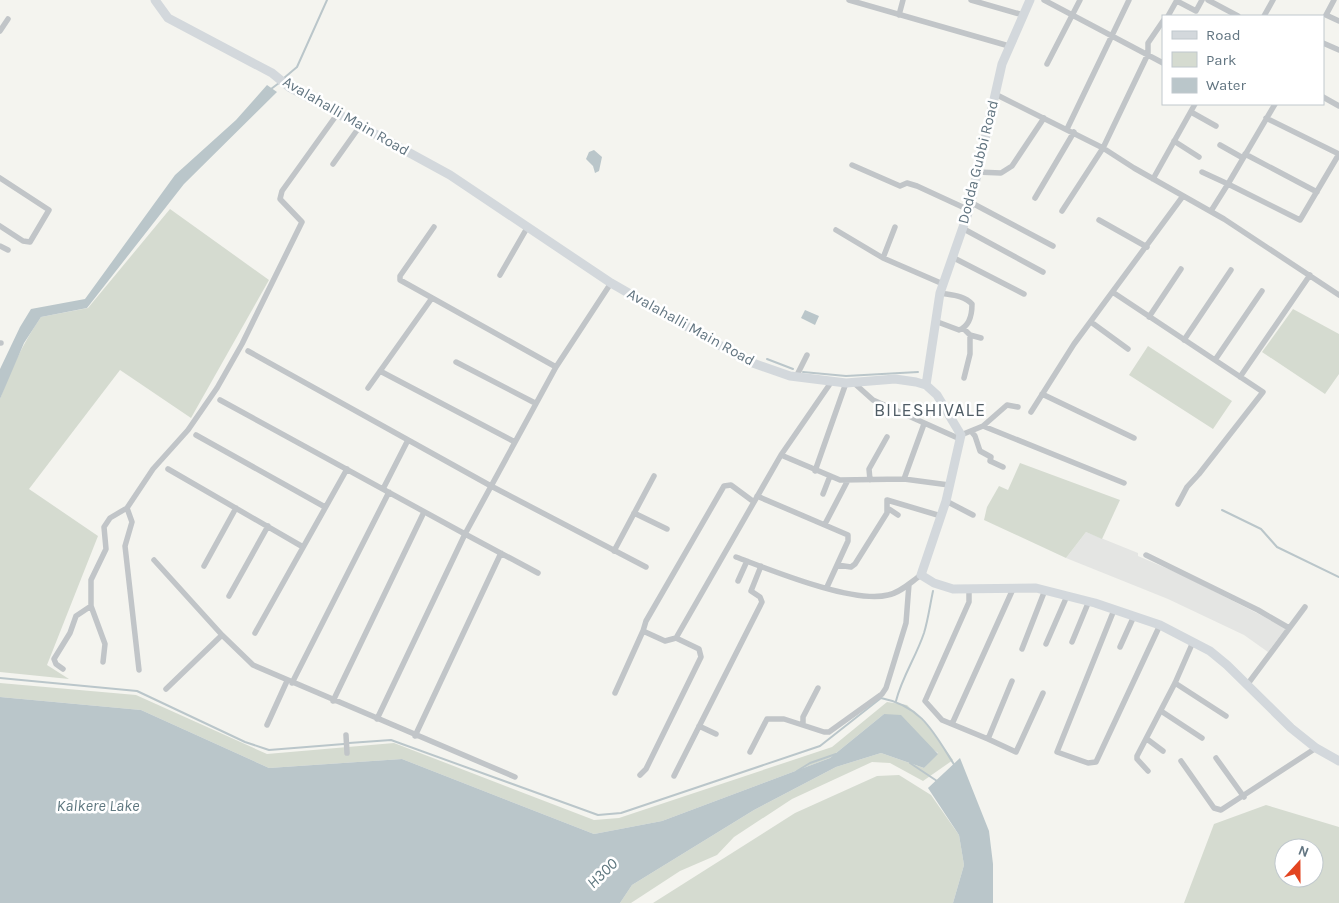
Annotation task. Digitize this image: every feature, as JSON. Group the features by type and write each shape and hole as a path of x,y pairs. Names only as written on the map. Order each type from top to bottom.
{"main road":[{"name":"Avalahalli Main Road","path":"155,0 168,18 272,73 289,86 450,175 612,283 747,361 796,377 850,383 895,378 926,386"},
{"name":"Dodda Gubbi Road","path":"926,386 942,288 969,206 995,94 1009,46 1030,0"},
{"path":"926,386 937,396 961,437 946,501 921,575 934,584 969,591 1036,588 1089,601 1160,625 1193,642 1228,665 1291,728 1316,748 1339,761"}],"street":[{"path":"849,0 1009,46"},
{"path":"899,14 903,0"},
{"path":"971,0 1022,15"},
{"path":"1044,0 1148,54 1162,63"},
{"path":"1048,64 1080,0"},
{"path":"1067,129 1128,0"},
{"path":"1169,15 1177,0 1195,14 1202,0"},
{"path":"1208,0 1236,15"},
{"path":"1265,15 1273,0"},
{"path":"1334,0 1326,15 1339,21"},
{"path":"0,31 8,19"},
{"path":"1062,211 1103,148 1148,54 1148,43 1162,22"},
{"path":"1324,43 1339,50"},
{"path":"995,94 1103,148 1210,211 1339,295"},
{"path":"1324,98 1339,106"},
{"path":"1153,179 1194,105"},
{"path":"1210,211 1274,105"},
{"path":"1191,112 1216,126"},
{"path":"102,662 105,644 91,606 92,580 106,549 104,527 110,518 127,508 153,469 188,430 217,388 242,344 302,222 280,199 282,191 338,113"},
{"path":"976,172 1001,174 1012,166 1044,118"},
{"path":"1202,172 1300,220 1338,156 1266,118"},
{"path":"334,164 360,126"},
{"path":"1035,198 1074,132"},
{"path":"1174,142 1199,157"},
{"path":"1220,146 1317,192"},
{"path":"852,165 900,186 907,183 969,206 1053,246"},
{"path":"0,178 49,210 30,242 23,241 0,226"},
{"path":"1031,412 1091,322 1183,196"},
{"path":"1100,220 1147,247"},
{"path":"434,227 399,278 556,367"},
{"path":"884,258 895,227"},
{"path":"500,275 527,228"},
{"path":"962,228 1043,272"},
{"path":"836,230 884,258 972,304 968,324 959,330 935,322"},
{"path":"0,246 8,250"},
{"path":"952,257 1024,294"},
{"path":"1149,317 1181,269"},
{"path":"1184,340 1231,270"},
{"path":"1240,377 1310,275"},
{"path":"377,719 465,534 535,403 556,367 612,283"},
{"path":"1215,360 1262,291"},
{"path":"1114,293 1264,392 1192,481 1178,504"},
{"path":"368,388 432,298"},
{"path":"1091,322 1128,349"},
{"path":"963,328 970,335 981,338"},
{"path":"964,378 970,354 970,335"},
{"path":"248,351 491,486 646,567"},
{"path":"796,377 808,355"},
{"path":"456,362 535,403"},
{"path":"380,371 514,442"},
{"path":"676,638 781,455 832,381"},
{"path":"815,471 850,383 873,400 924,424 961,437 984,426 1007,405 1018,407"},
{"path":"1042,394 1134,438"},
{"path":"220,400 538,573"},
{"path":"904,479 924,424"},
{"path":"984,426 1124,483"},
{"path":"971,431 975,436 980,451 991,457 990,461 1003,466"},
{"path":"196,435 325,507"},
{"path":"870,480 869,469 887,437"},
{"path":"267,725 386,490 408,440"},
{"path":"781,455 815,471 848,480 904,479 949,486"},
{"path":"168,469 303,547"},
{"path":"255,633 347,469"},
{"path":"614,550 654,476"},
{"path":"823,494 830,476"},
{"path":"825,524 848,480"},
{"path":"615,692 646,620 724,486 731,485 755,499 825,524 849,536 827,587"},
{"path":"898,515 885,505 887,500 941,516"},
{"path":"946,501 973,515"},
{"path":"127,508 132,522 125,546 139,670"},
{"path":"204,566 236,508"},
{"path":"837,565 851,567 855,564 889,509"},
{"path":"333,701 424,512"},
{"path":"634,513 667,529"},
{"path":"229,596 268,526"},
{"path":"415,736 501,553"},
{"path":"1146,555 1258,610 1289,628"},
{"path":"736,557 849,594 880,597 891,595 921,575"},
{"path":"154,560 246,660 333,701 515,777"},
{"path":"738,581 747,561"},
{"path":"674,776 762,602 760,597 751,590 761,566"},
{"path":"750,752 767,719 778,717 829,732 884,692 906,623 909,584"},
{"path":"952,724 1013,589"},
{"path":"1022,649 1045,590"},
{"path":"969,591 969,602 925,701 942,720 1016,752 1042,693"},
{"path":"1046,644 1067,596"},
{"path":"1072,642 1089,601"},
{"path":"63,669 56,664 54,659 57,651 70,633 76,616 91,606"},
{"path":"1247,685 1305,607"},
{"path":"1114,610 1057,752 1088,763 1093,764 1096,762 1160,625"},
{"path":"1120,647 1134,616"},
{"path":"640,775 646,769 701,657 699,649 676,638 665,641 642,631"},
{"path":"166,689 222,635"},
{"path":"1148,770 1136,758 1175,684 1193,642"},
{"path":"988,739 1012,680"},
{"path":"1175,684 1226,716"},
{"path":"803,725 803,717 818,688"},
{"path":"1161,711 1202,738"},
{"path":"699,726 716,734"},
{"path":"1147,740 1163,751"},
{"path":"1181,761 1214,808 1221,810 1316,748"},
{"path":"1216,758 1244,796"}],"shaded area":[{"path":"1086,532 1138,553 1138,556 1180,574 1286,628 1268,652 1244,635 1168,599 1066,558"}],"green space":[{"path":"170,209 269,280 191,418 120,370 29,489 98,536 47,665 69,679 0,672 0,399 18,356 41,317 88,308"},
{"path":"1293,309 1339,334 1339,374 1325,394 1262,352"},
{"path":"1148,346 1232,401 1213,429 1129,375"},
{"path":"1020,463 1120,500 1102,539 1086,532 1066,558 984,520 987,507 999,486 1008,490"},
{"path":"0,683 136,695 267,754 394,743 594,820 619,818 832,747 887,702 907,705 927,725 953,760 923,781 890,763 872,762 792,799 734,837 717,855 680,871 631,903 620,903 632,885 754,810 836,767 881,753 924,768 938,753 884,714 830,758 662,821 594,834 402,759 269,768 141,710 0,697"},
{"path":"899,775 931,795 959,835 964,865 953,903 653,903 795,813 877,776"},
{"path":"1266,805 1339,827 1339,903 1184,903 1214,824"}],"water":[{"path":"267,85 277,92 184,184 87,308 41,317 24,343 0,399 0,369 20,327 31,309 85,299 175,175 236,120"},
{"path":"594,150 602,157 599,171 595,173 593,166 586,159 589,152"},
{"path":"805,310 819,316 815,325 801,318"},
{"name":"Kalkere Lake","path":"0,697 141,710 269,768 402,759 594,834 662,821 830,758 884,714 901,715 938,754 924,768 881,753 836,767 754,810 632,885 620,903 0,903"},
{"path":"960,758 989,831 993,864 993,903 953,903 964,865 959,835 928,788"}],"waterway":[{"path":"284,78 297,67 327,0"},
{"path":"271,89 279,83"},
{"path":"767,359 793,369"},
{"path":"803,372 846,376 918,372"},
{"path":"1222,510 1261,529 1277,547 1339,577"},
{"path":"896,701 924,633 933,591"},
{"path":"0,678 137,691 245,742 269,750 344,744"},
{"path":"349,743 391,740 598,815 621,813 820,746 881,698 907,707 917,714 933,732 955,766"},
{"path":"797,771 810,763 836,754"},
{"path":"910,763 937,781"}],"district":[{"name":"BILESHIVALE","path":"930,410"}],"water label":[{"name":"H300","path":"602,873"}]}
